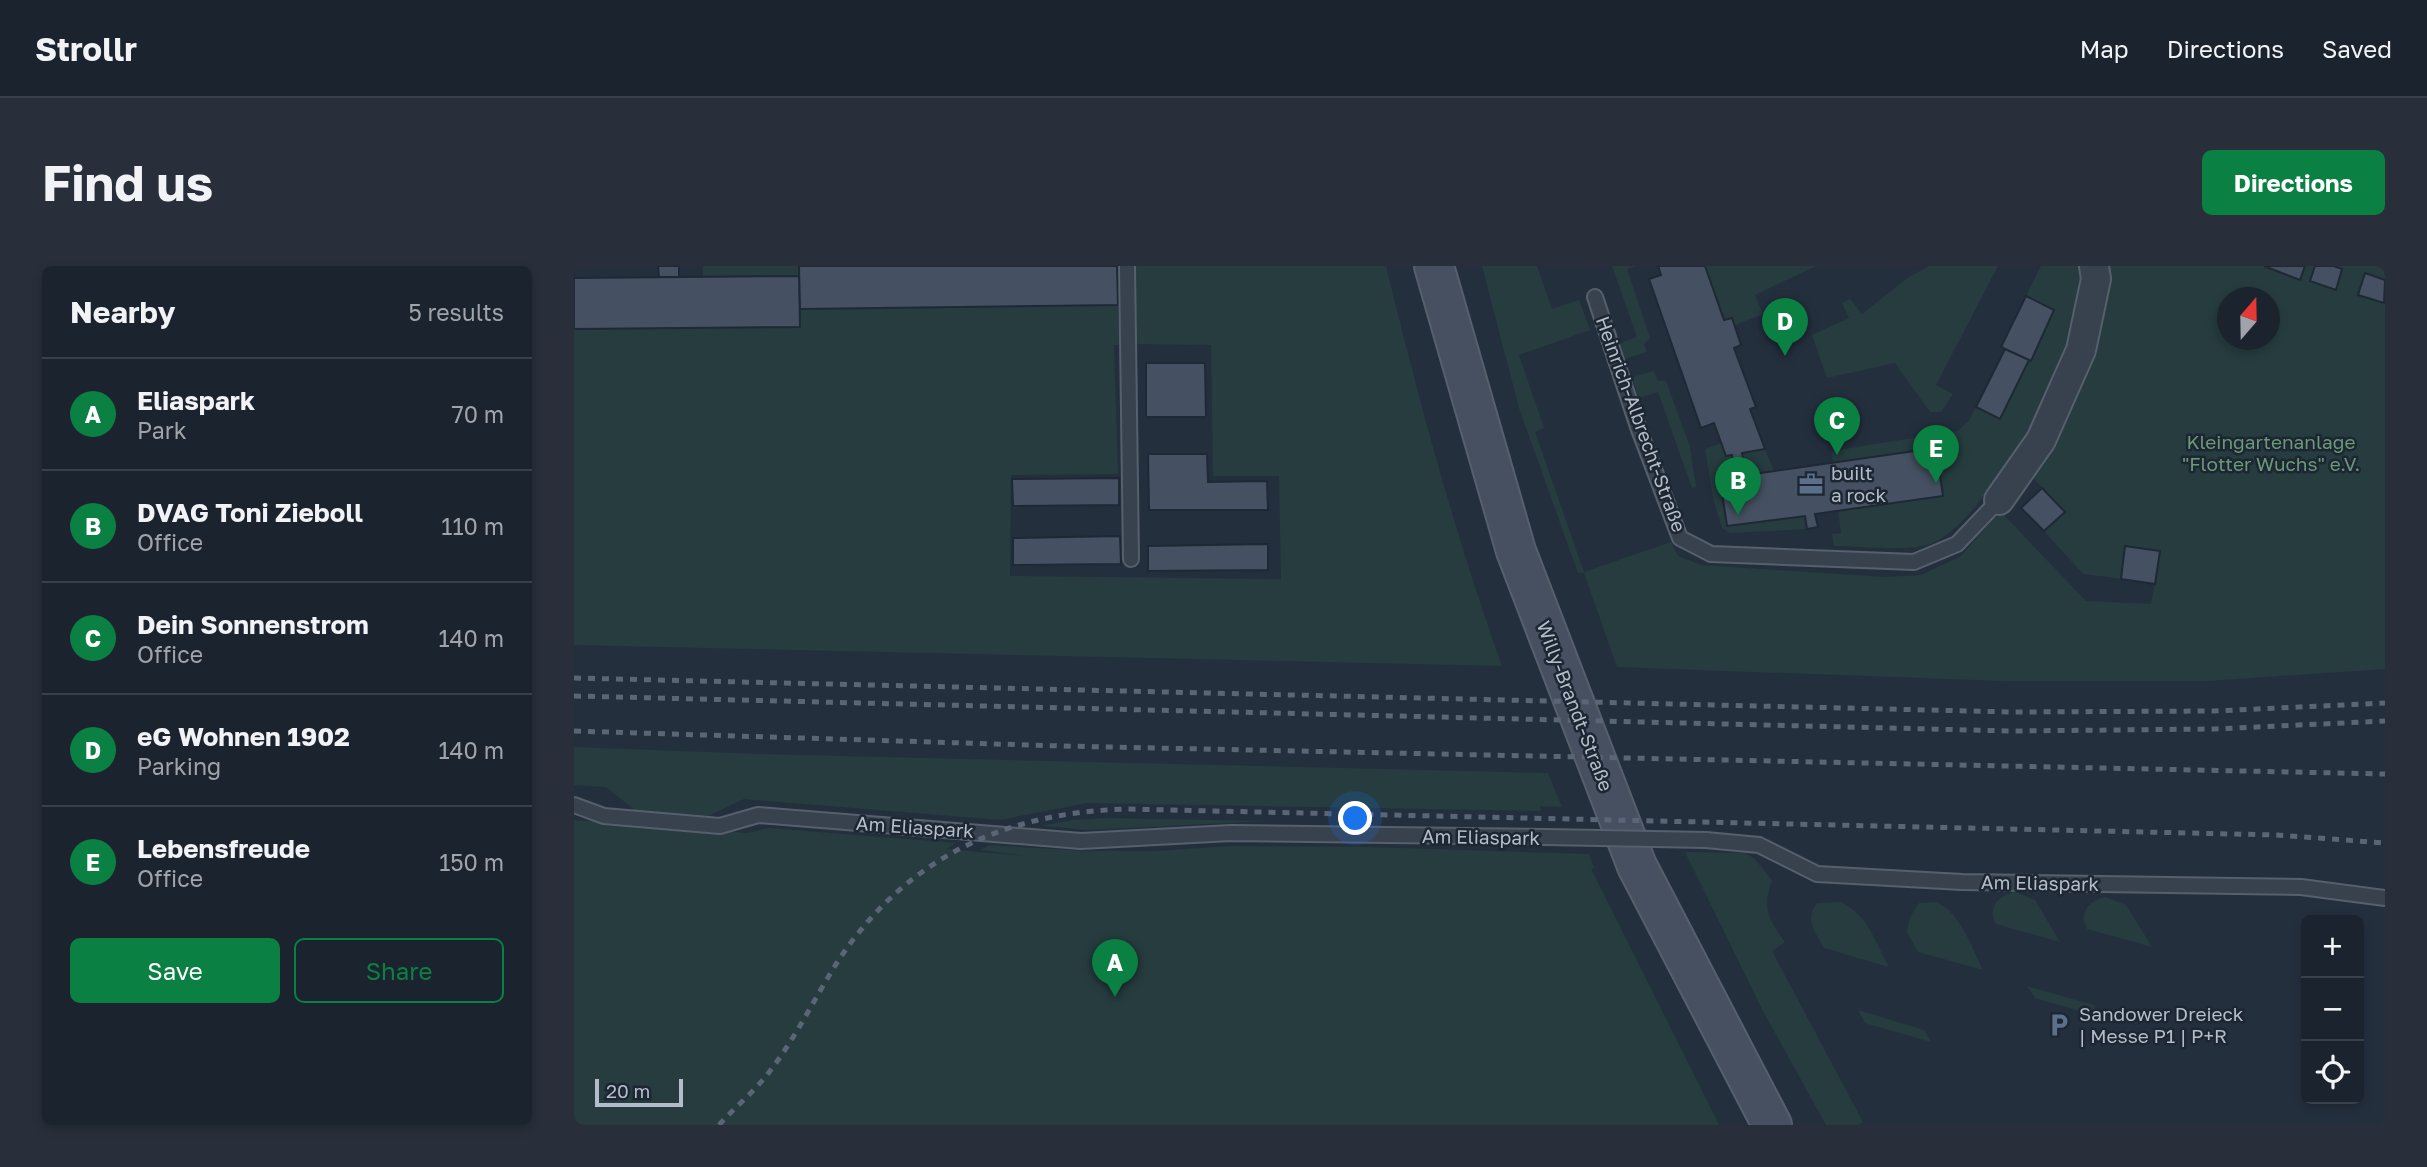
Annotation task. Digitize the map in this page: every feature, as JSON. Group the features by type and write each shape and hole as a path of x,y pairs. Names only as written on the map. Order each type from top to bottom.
{"main road":[{"name":"Willy-Brandt-Straße","path":"1434,266 1516,551 1637,866 1772,1125"}],"street":[{"name":"Heinrich-Albrecht-Straße","path":"2000,500 2040,440 2081,350 2096,279 2094,266"}],"lane":[{"path":"1127,266 1131,559"},
{"name":"Heinrich-Albrecht-Straße","path":"1595,297 1638,427 1680,538 1711,554 1914,562 1957,544 2000,500"},
{"name":"Am Eliaspark","path":"574,805 604,816 720,826 758,815 1081,841 1231,834 1706,840 1759,845 1817,874 1962,881 2301,887 2385,898"}],"green space":[{"path":"703,266 799,266 799,276 703,277"},
{"path":"1136,266 1386,266 1439,468 1502,666 574,645 574,329 799,327 800,309 1118,305 1119,345 1114,345 1118,474 1011,475 1010,576 1281,579 1279,476 1213,476 1211,345 1136,344"},
{"name":"Kleingartenanlage \"Flotter Wuchs\" e.V.","path":"1482,266 1537,266 1552,309 1579,300 1590,330 1519,355 1544,428 1535,432 1584,572 1671,542 1678,556 1701,565 1885,577 1921,575 1961,556 1994,518 2003,514 2086,601 2151,604 2155,583 2083,574 2044,531 2065,511 2032,477 2075,401 2087,368 2107,266 2385,266 2385,669 2207,681 2003,681 1617,667 1584,573 1578,573 1519,408"},
{"path":"1612,266 1636,266 1627,269 1650,338 1644,344 1647,352 1625,359 1620,343 1637,337"},
{"path":"1705,266 1816,266 1755,295 1763,314 1735,325 1732,318 1724,320"},
{"path":"1929,266 1998,266 1936,385 1953,394 1941,412 1930,412 1895,363 1827,378 1812,335 1849,318 1842,303 1850,299 1862,314 1909,277"},
{"path":"2041,266 2080,266 2081,295 2072,331 2035,417 1984,496 1958,525 1935,542 1900,548 1834,546 1832,534 1841,533 1838,511 1942,496 1833,463 1831,451 1957,431 1969,421 1976,407 2001,419 2054,310 2026,296"},
{"path":"1654,371 1658,381 1666,381 1690,447 1696,487 1692,488 1658,392 1639,398 1632,377"},
{"path":"1722,443 1726,456 1765,449 1774,471 1721,479 1728,526 1805,516 1807,529 1730,533 1722,528 1713,498 1705,449"},
{"path":"574,747 1548,773 1562,807 1540,806 1541,811 1087,803 1000,820 744,799 708,816 636,811 606,787 574,785"},
{"path":"1107,818 1266,821 1089,830 1042,826 1072,820"},
{"path":"574,820 747,833 769,828 957,843 946,849 1027,856 980,850 990,845 1086,851 1156,851 1230,846 1589,854 1594,868 1591,869 1719,1125 574,1125"},
{"path":"1685,852 1744,853 1754,858 1772,880 1767,898 1768,913 1785,942 1772,951 1863,1122 1858,1125 1826,1125 1763,1011"},
{"path":"2015,892 2035,900 2060,942 1996,924 1993,912 1996,903"},
{"path":"2105,897 2126,905 2152,947 2087,929 2084,917 2087,908 2094,901"},
{"path":"1840,902 1864,921 1889,967 1824,948 1812,926 1813,909 1817,903"},
{"path":"1936,902 1945,907 1959,922 1983,970 1918,952 1907,932 1910,917 1919,903"},
{"path":"2027,986 2094,1005 2100,1017 2035,998"},
{"path":"1858,1010 1924,1030 1931,1042 1865,1023"}],"building":[{"path":"658,266 679,266 679,277 659,277"},
{"path":"799,266 1117,266 1118,305 800,309"},
{"path":"1658,266 1705,266 1724,320 1732,318 1741,345 1734,348 1756,407 1750,409 1765,449 1742,453 1746,475 1936,448 1943,496 1815,514 1818,527 1807,529 1805,516 1727,526 1720,479 1735,477 1732,455 1726,456 1714,423 1701,428 1649,279 1661,275"},
{"path":"2264,266 2305,266 2300,280"},
{"path":"2315,266 2342,269 2336,290 2310,281"},
{"path":"2365,273 2385,280 2384,303 2358,295"},
{"path":"799,276 800,327 574,329 574,278"},
{"path":"2026,296 2054,310 2031,361 2001,347"},
{"path":"2005,349 2029,360 2000,419 1976,407"},
{"path":"1146,363 1205,363 1206,417 1146,417"},
{"path":"1148,454 1207,454 1208,482 1267,481 1268,510 1149,510"},
{"path":"1119,478 1119,505 1013,506 1012,479"},
{"path":"2042,488 2065,512 2044,531 2021,508"},
{"path":"1120,536 1121,564 1013,565 1013,538"},
{"path":"1268,544 1268,570 1148,571 1148,546"},
{"path":"2125,546 2160,551 2155,584 2121,579"}],"railway":[{"path":"574,678 2012,712 2214,711 2385,703"},
{"path":"574,696 2012,731 2214,729 2385,721"},
{"path":"574,731 1061,746 2385,774"},
{"path":"719,1125 770,1071 840,958 867,923 896,893 928,868 963,847 1000,831 1081,812 1125,809 2277,835 2385,843"}],"place":[{"name":"eG Wohnen 1902","path":"1785,356"},
{"name":"Dein Sonnenstrom","path":"1837,455"},
{"name":"Lebensfreude","path":"1936,483"},
{"name":"built a rock","path":"1811,484"},
{"name":"DVAG Toni Zieboll","path":"1738,515"},
{"name":"Eliaspark","path":"1115,997"},
{"name":"Sandower Dreieck | Messe P1 | P+R","path":"2059,1025"}]}
